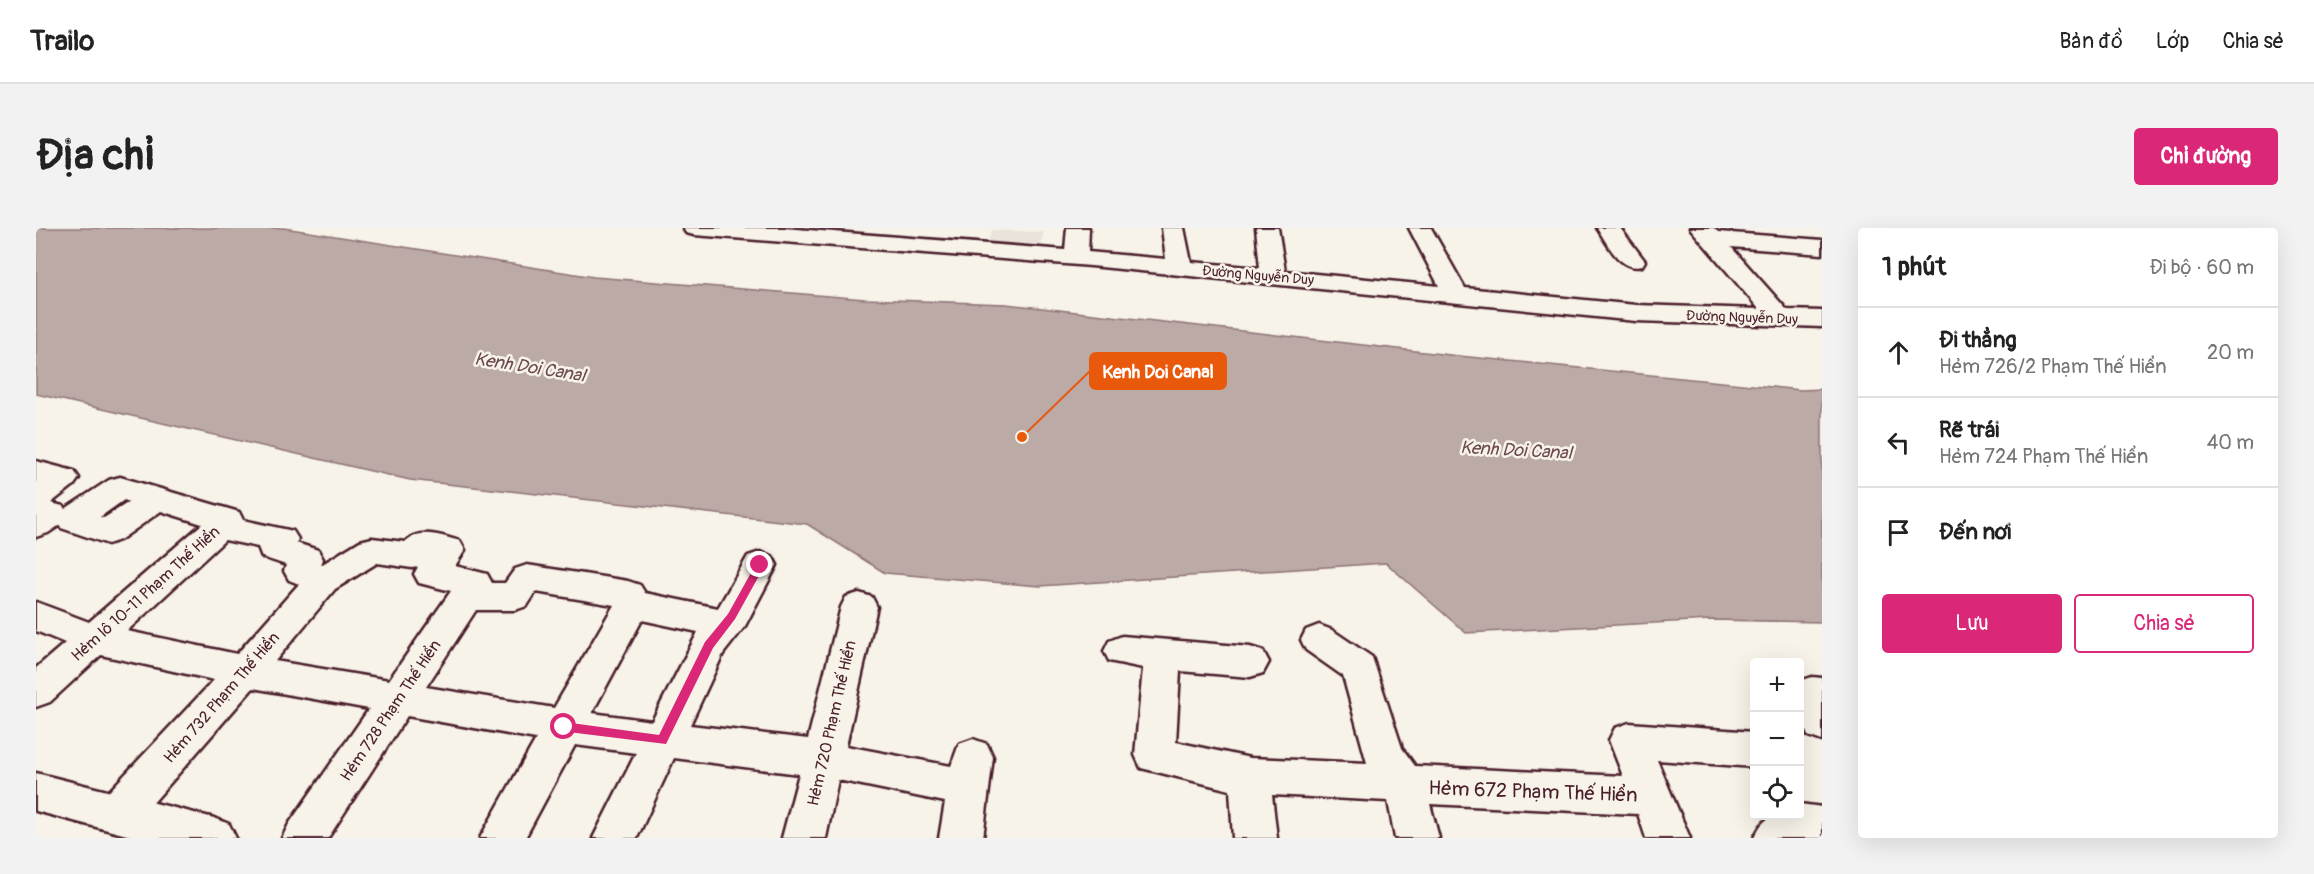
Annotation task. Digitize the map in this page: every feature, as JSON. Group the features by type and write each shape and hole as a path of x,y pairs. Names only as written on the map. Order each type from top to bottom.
{"street":[{"name":"Đường Nguyễn Duy","path":"694,228 989,240 1076,259 1274,276 1457,297 1636,313 1822,319"},
{"path":"1076,259 1078,228"},
{"path":"1173,228 1180,268"},
{"path":"1267,228 1274,276"},
{"path":"1420,228 1457,297"},
{"path":"1608,228 1633,261"},
{"path":"1706,234 1822,247"},
{"path":"1706,234 1781,319"},
{"path":"36,471 63,478 47,513 108,532 156,499 223,524 281,539 274,548 306,559 301,571 323,580"},
{"name":"Hẻm lô 10-11 Phạm Thế Hiển","path":"36,691 223,524"},
{"name":"Hẻm 732 Phạm Thế Hiển","path":"117,813 245,671 323,580 372,550 412,556 422,545 448,550 431,574 471,589"},
{"path":"615,838 709,645 725,624 760,565"},
{"path":"471,589 515,597 527,579 628,594 633,604"},
{"name":"Hẻm 728 Phạm Thế Hiển","path":"304,838 471,589"},
{"path":"36,593 50,599 36,614 94,639 245,671 564,727 822,759 971,772 961,838"},
{"path":"633,604 725,624"},
{"path":"502,838 633,604"},
{"name":"Hẻm 720 Phạm Thế Hiển","path":"804,838 859,607"},
{"path":"1319,640 1359,668 1384,756 1405,785 1417,838"},
{"path":"1122,651 1250,662"},
{"name":"Hẻm 672 Phạm Thế Hiển","path":"1164,653 1155,755 1250,776 1652,796 1668,838"},
{"path":"1652,796 1629,740 1750,750"},
{"path":"1250,776 1255,838"},
{"path":"36,792 214,838"}],"shaded area":[{"path":"992,230 1044,232 1037,256 985,250"}],"water":[{"name":"Kenh Doi Canal","path":"36,228 284,228 594,277 865,299 1006,304 1459,356 1801,390 1822,389 1822,622 1710,620 1466,633 1386,563 1040,586 885,573 807,524 410,480 36,394"}],"place":[{"name":"Kenh Doi Canal","path":"1022,437"}],"route":[{"path":"564,727 662,740 709,645 732,616 760,565"}]}
